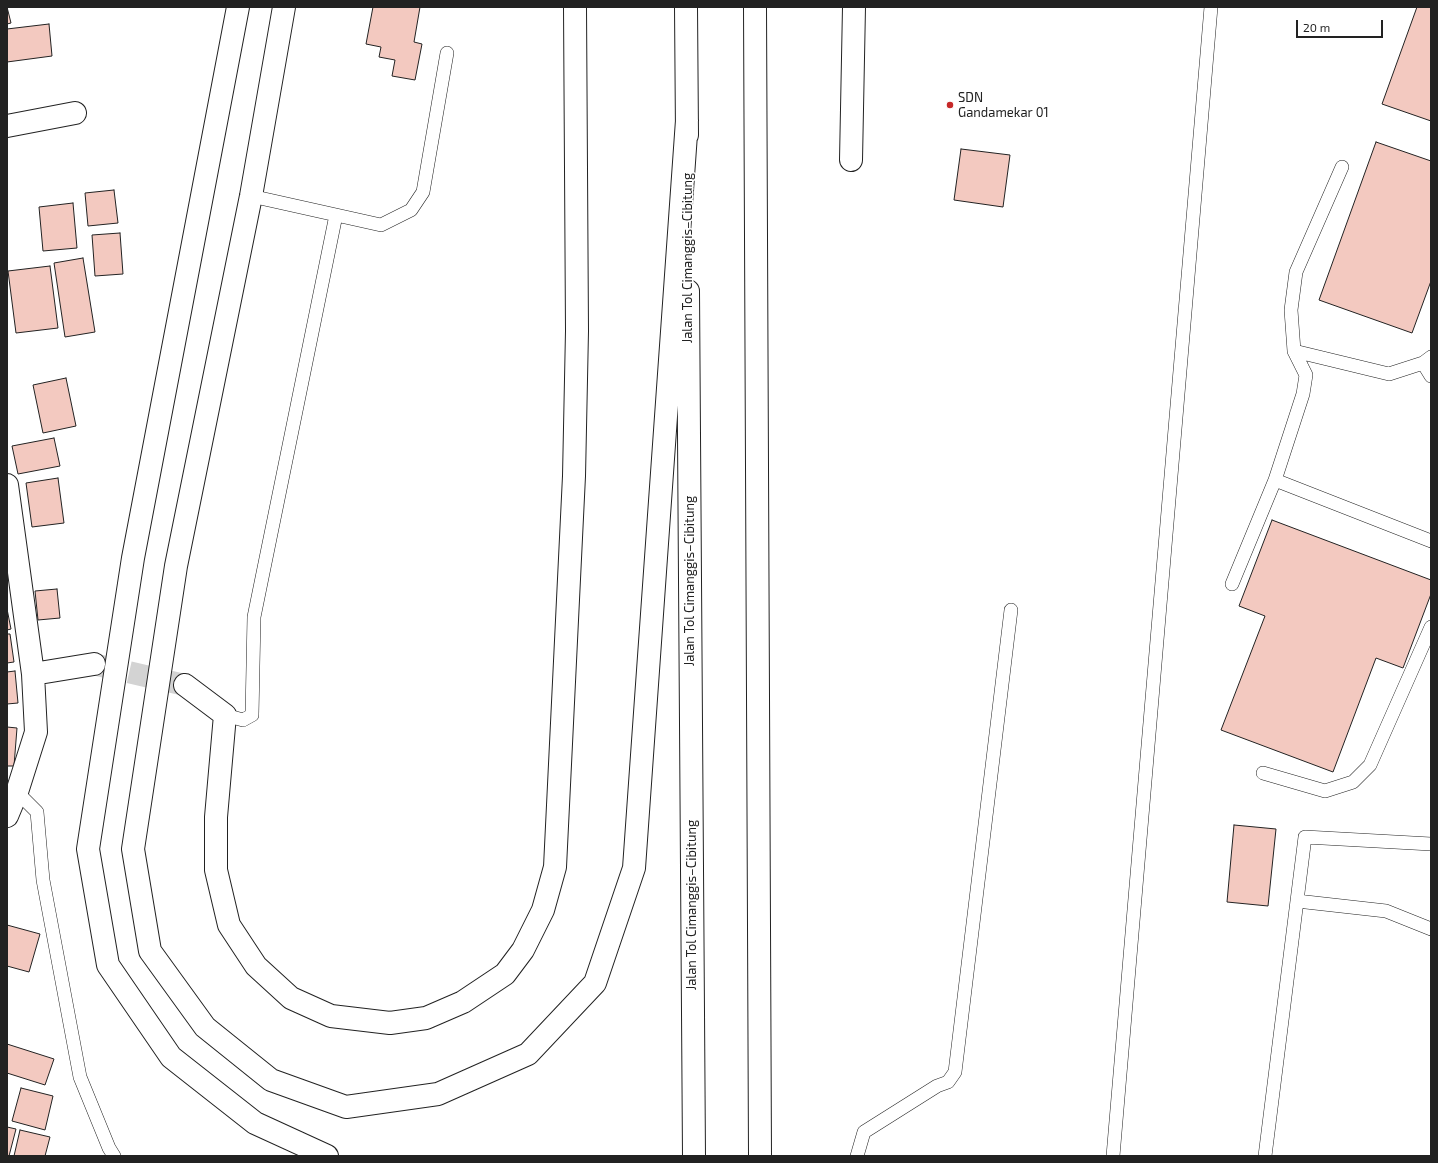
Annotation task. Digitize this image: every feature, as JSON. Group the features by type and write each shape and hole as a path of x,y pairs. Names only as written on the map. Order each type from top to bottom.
{"main road":[{"path":"238,7 133,558 88,849 108,965 171,1057 255,1123 327,1156"},
{"path":"284,7 251,196 176,566 133,849 150,950 205,1027 271,1080 346,1107 438,1094 528,1054 595,983 634,868 687,120"},
{"path":"185,685 225,715 216,816 216,870 229,926 256,966 291,998 331,1016 390,1023 426,1018 463,1002 505,974 523,950 543,910 555,867 574,476 577,331 575,7"},
{"name":"Jalan Tol Cimanggis–Cibitung","path":"686,7 694,1156"},
{"path":"755,7 760,1156"},
{"path":"852,160 854,7"},
{"path":"7,126 75,113"},
{"path":"7,485 13,575 33,674 36,732 17,792 7,816"},
{"path":"33,674 94,664"}],"lane":[{"path":"1114,1156 1210,7"},
{"path":"251,196 381,225 411,210 422,192 448,53"},
{"path":"1232,584 1275,480 1303,394 1306,375 1294,351 1291,310 1296,272 1342,167"},
{"path":"225,715 243,720 252,715 254,617 336,215"},
{"path":"1294,351 1389,374 1427,360 1431,376"},
{"path":"1275,480 1431,541"},
{"path":"856,1156 864,1132 937,1086 948,1082 955,1072 1011,610"},
{"path":"1263,774 1326,792 1353,782 1370,765 1431,626"},
{"path":"17,792 37,812 43,880 80,1078 109,1148 114,1156"},
{"path":"1265,1156 1305,837 1431,844"},
{"path":"1297,901 1386,911 1431,929"}],"building":[{"path":"7,7 11,23 7,24"},
{"path":"373,7 420,7 414,42 422,44 415,80 392,76 395,60 379,57 381,47 366,44"},
{"path":"1417,7 1431,7 1431,121 1382,104"},
{"path":"49,24 52,56 7,62 7,29"},
{"path":"1376,142 1431,161 1431,281 1412,333 1319,300"},
{"path":"961,149 1010,155 1003,207 954,200"},
{"path":"114,190 118,223 88,226 85,193"},
{"path":"73,203 77,248 43,251 39,207"},
{"path":"120,233 123,274 95,276 92,235"},
{"path":"83,258 95,332 65,337 54,263"},
{"path":"50,266 58,328 16,333 8,271"},
{"path":"66,378 76,426 43,433 33,385"},
{"path":"54,438 60,466 18,474 12,446"},
{"path":"58,478 64,523 32,527 26,483"},
{"path":"1272,520 1431,580 1431,594 1403,668 1376,658 1333,772 1221,730 1265,616 1239,606"},
{"path":"57,589 60,618 38,620 35,591"},
{"path":"7,609 11,629 7,630"},
{"path":"7,634 10,634 14,662 7,663"},
{"path":"15,671 18,703 7,704 7,672"},
{"path":"7,727 17,728 14,766 7,766"},
{"path":"1234,825 1276,829 1268,906 1227,902"},
{"path":"7,925 40,934 29,972 7,966"},
{"path":"7,1044 54,1059 45,1085 7,1073"},
{"path":"21,1088 53,1096 45,1130 12,1121"},
{"path":"7,1127 16,1129 9,1156 7,1156"},
{"path":"20,1130 50,1137 45,1156 14,1156"}],"tunnel":[{"path":"97,665 185,685"}],"place":[{"name":"SDN Gandamekar 01","path":"950,105"}]}
